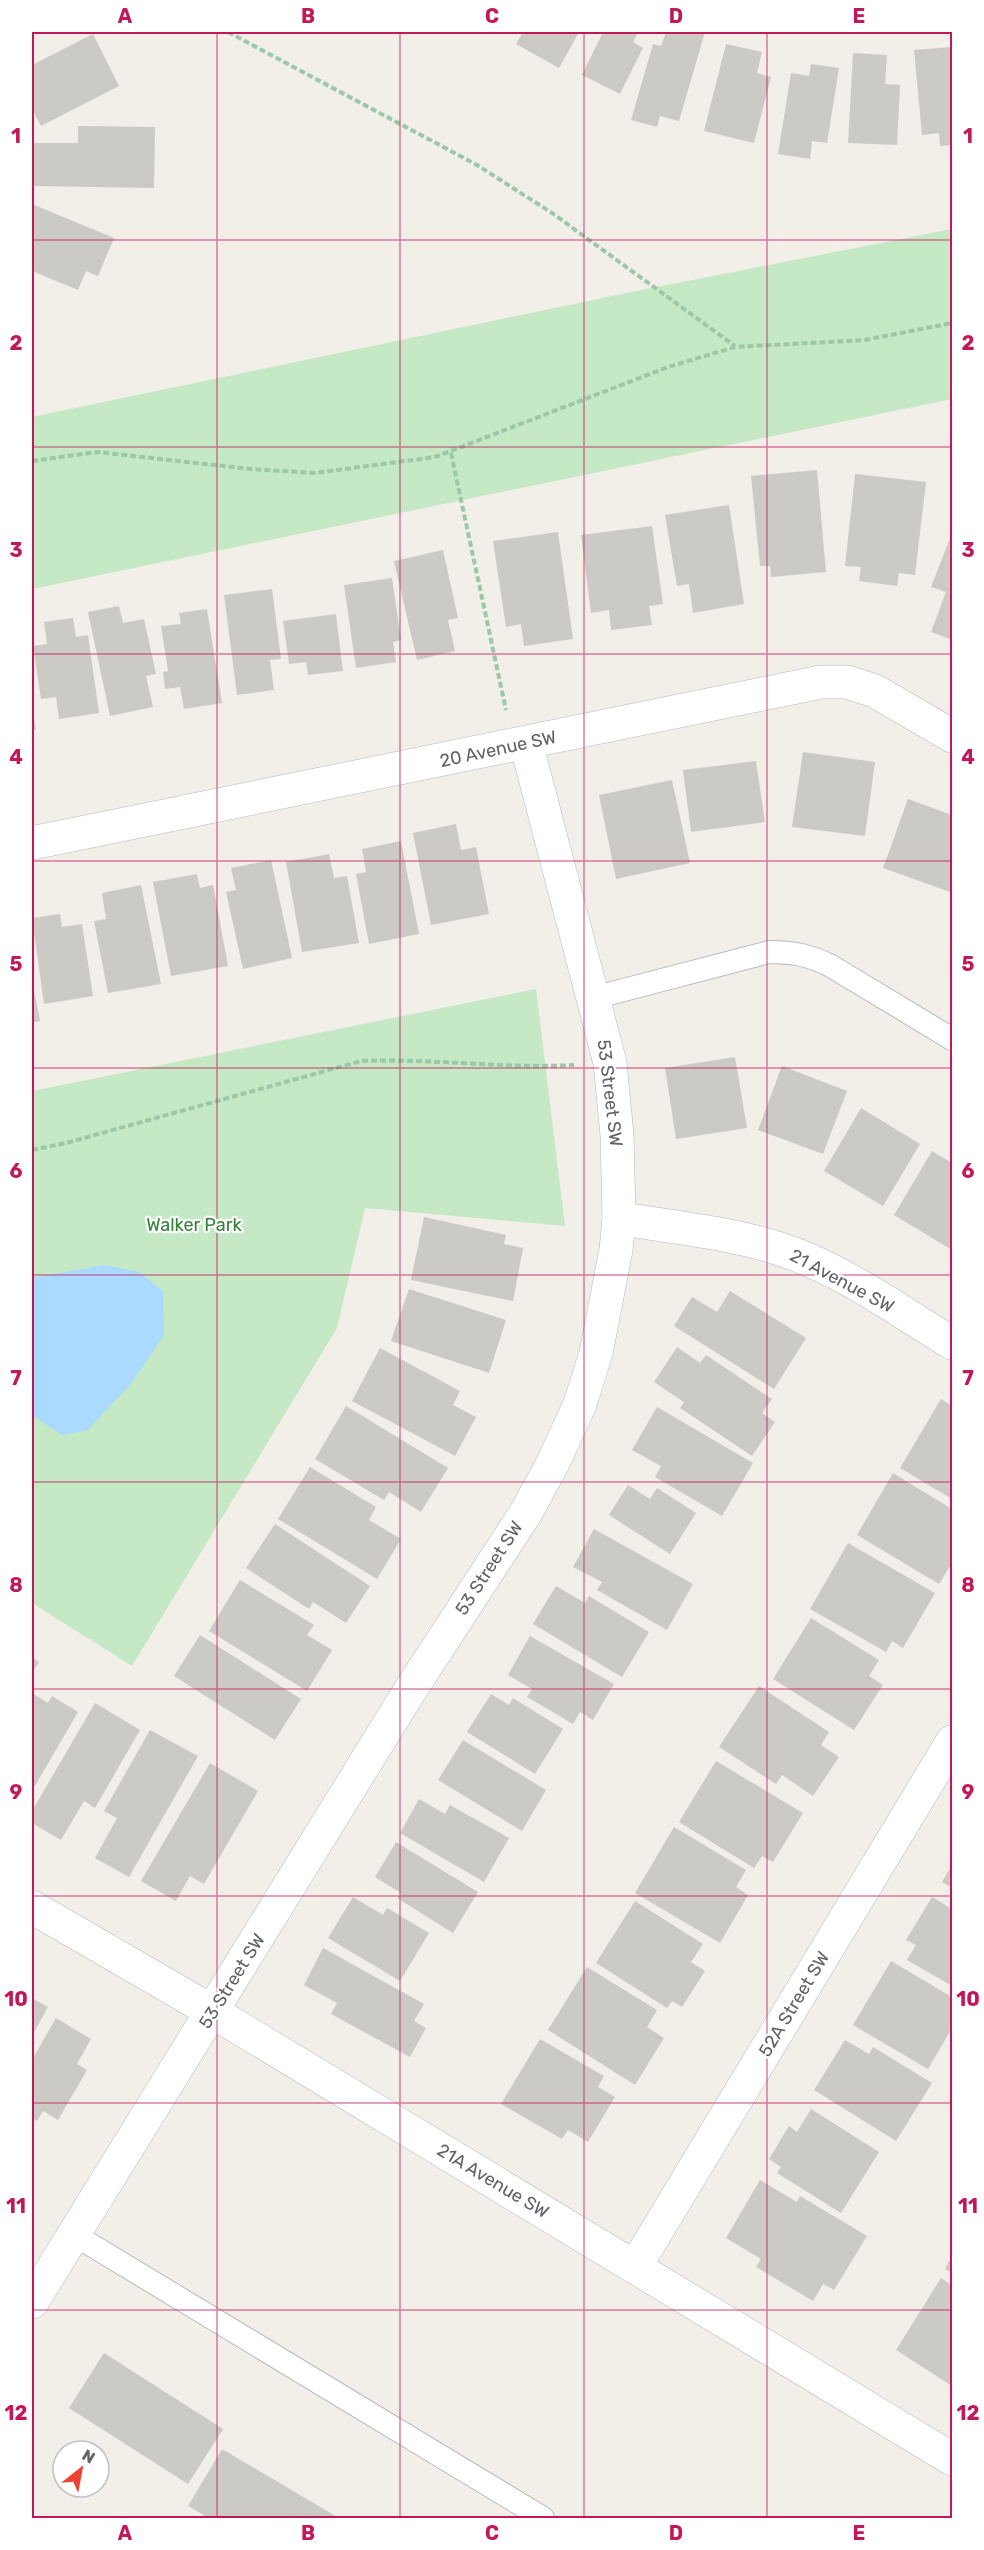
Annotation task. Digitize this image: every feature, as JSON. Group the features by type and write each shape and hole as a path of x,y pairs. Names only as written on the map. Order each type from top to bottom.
{"street":[{"name":"20 Avenue SW","path":"32,843 821,681 847,682 875,691 952,736"},
{"name":"53 Street SW","path":"32,2302 409,1692 525,1514 552,1465 580,1404 596,1353 608,1301 619,1218 617,1135 610,1063 526,743"},
{"name":"21 Avenue SW","path":"619,1218 747,1240 781,1249 846,1280 952,1343"},
{"name":"52A Street SW","path":"635,2267 952,1742"},
{"name":"21A Avenue SW","path":"32,1907 213,2012 952,2459"}],"lane":[{"path":"593,998 769,952 788,952 811,956 831,966 952,1039"},
{"path":"73,2234 543,2518"}],"path":[{"path":"228,32 477,165 552,213 735,347"},
{"path":"32,461 97,452 250,469 315,473 435,457 452,453 668,367 735,347 865,340 952,323"},
{"path":"452,453 507,714"},
{"path":"32,1150 361,1061 463,1062 532,1067 610,1063"}],"green space":[{"path":"952,229 952,399 32,589 32,417 626,293"},
{"name":"Walker Park","path":"536,989 565,1226 365,1208 337,1328 132,1666 32,1603 32,1091"}],"water":[{"path":"104,1265 139,1272 163,1291 164,1335 130,1385 88,1430 62,1435 32,1415 32,1278"}],"building":[{"path":"523,32 579,32 559,68 516,44"},
{"path":"603,32 638,32 633,42 643,48 620,94 582,75"},
{"path":"666,32 705,32 679,121 660,116 657,127 631,120 653,44 661,46"},
{"path":"93,34 119,86 41,126 34,113 32,115 32,65"},
{"path":"726,44 762,52 757,73 771,77 754,143 704,131"},
{"path":"952,47 952,145 940,146 939,133 922,135 914,50"},
{"path":"853,53 887,55 885,84 900,85 897,145 848,143"},
{"path":"811,64 839,68 827,143 812,141 810,159 778,154 791,73 809,76"},
{"path":"78,126 155,127 154,188 32,186 32,143 78,143"},
{"path":"32,204 114,238 98,276 86,271 78,290 32,271"},
{"path":"817,470 826,572 771,577 770,566 760,566 751,476"},
{"path":"855,474 926,482 915,575 899,573 897,586 859,581 861,567 845,566"},
{"path":"729,505 744,604 693,613 689,584 677,586 665,515"},
{"path":"652,526 663,604 649,606 652,625 611,630 609,610 591,613 581,535"},
{"path":"558,532 573,639 524,646 521,624 506,627 493,541"},
{"path":"952,533 952,640 931,632 946,592 931,587"},
{"path":"443,550 458,618 448,620 455,651 417,660 394,561"},
{"path":"392,578 401,640 393,642 396,662 356,668 344,585"},
{"path":"272,589 281,659 270,660 274,690 237,695 224,595"},
{"path":"119,606 123,623 144,619 156,674 146,676 153,707 110,716 88,612"},
{"path":"207,609 222,703 184,709 180,687 165,689 163,672 168,671 161,626 181,624 179,613"},
{"path":"336,614 343,671 308,675 306,662 289,664 283,621"},
{"path":"73,618 76,637 88,635 99,713 59,719 56,697 41,699 33,646 47,644 44,622"},
{"path":"32,706 36,730 32,730"},
{"path":"803,752 875,762 865,836 792,827"},
{"path":"756,761 765,822 691,832 683,770"},
{"path":"672,780 690,863 616,879 599,795"},
{"path":"908,799 952,815 952,886 950,892 883,868"},
{"path":"456,824 461,850 476,847 489,914 431,925 413,833"},
{"path":"401,841 419,934 369,944 356,874 366,872 362,849"},
{"path":"329,854 334,878 347,876 359,943 302,952 286,862"},
{"path":"271,860 292,958 243,969 226,892 236,890 231,868"},
{"path":"197,874 200,888 213,885 228,966 171,976 153,882"},
{"path":"141,885 161,984 108,993 94,921 106,919 102,893"},
{"path":"60,914 62,927 82,924 93,996 44,1004 32,918"},
{"path":"32,980 40,1021 32,1023"},
{"path":"735,1057 747,1128 676,1139 665,1068"},
{"path":"782,1066 847,1091 823,1154 758,1130"},
{"path":"861,1108 920,1144 883,1206 824,1171"},
{"path":"932,1151 952,1163 952,1250 894,1215"},
{"path":"424,1217 506,1235 504,1244 523,1248 513,1301 411,1280"},
{"path":"409,1289 506,1320 489,1373 391,1341"},
{"path":"730,1291 806,1338 774,1389 674,1326 692,1297 717,1312"},
{"path":"677,1347 700,1363 706,1355 772,1399 762,1413 775,1422 752,1456 680,1408 684,1402 654,1382"},
{"path":"380,1348 460,1391 453,1405 476,1417 455,1456 352,1401"},
{"path":"941,1399 952,1406 952,1499 900,1468"},
{"path":"346,1406 448,1468 421,1512 389,1492 384,1500 315,1459"},
{"path":"657,1407 753,1463 722,1516 655,1477 661,1466 632,1450"},
{"path":"310,1467 376,1507 369,1520 401,1539 377,1579 278,1519"},
{"path":"893,1473 952,1509 952,1563 939,1584 857,1535"},
{"path":"628,1485 650,1499 657,1488 696,1513 670,1554 609,1515"},
{"path":"275,1524 370,1586 346,1623 313,1602 309,1609 246,1568"},
{"path":"594,1529 693,1584 667,1630 597,1590 602,1582 573,1567"},
{"path":"848,1543 935,1593 903,1648 892,1641 886,1652 810,1609"},
{"path":"240,1580 314,1625 307,1635 332,1650 307,1691 209,1631"},
{"path":"556,1586 585,1603 589,1596 649,1632 622,1677 533,1624"},
{"path":"811,1618 879,1660 869,1676 883,1685 854,1730 773,1679"},
{"path":"200,1635 301,1699 275,1740 174,1676"},
{"path":"530,1636 614,1684 593,1720 580,1712 573,1724 527,1697 532,1689 508,1675"},
{"path":"32,1657 39,1662 32,1674"},
{"path":"759,1686 829,1732 821,1745 839,1757 813,1796 782,1775 776,1784 719,1747"},
{"path":"32,1693 48,1703 52,1696 78,1712 32,1791"},
{"path":"491,1694 509,1705 513,1698 563,1729 535,1774 467,1732"},
{"path":"95,1703 140,1730 95,1808 84,1801 61,1840 32,1823 32,1811"},
{"path":"150,1730 198,1756 129,1877 95,1858 117,1818 104,1811"},
{"path":"463,1740 546,1790 522,1831 438,1780"},
{"path":"716,1761 803,1813 773,1862 762,1856 754,1868 679,1822"},
{"path":"210,1763 258,1791 204,1884 190,1876 176,1901 141,1881"},
{"path":"419,1799 445,1814 450,1805 509,1838 484,1882 400,1833"},
{"path":"674,1827 746,1870 736,1887 748,1895 720,1943 635,1893"},
{"path":"396,1842 478,1892 453,1933 397,1898 401,1893 375,1877"},
{"path":"952,1865 952,1888 942,1882"},
{"path":"353,1897 383,1915 387,1908 429,1933 400,1981 328,1938"},
{"path":"932,1897 952,1909 952,1986 907,1960 916,1945 906,1940"},
{"path":"635,1901 703,1944 691,1962 705,1971 682,2007 672,2001 667,2008 596,1963"},
{"path":"323,1948 424,2004 414,2021 426,2028 410,2057 331,2014 337,2003 304,1985"},
{"path":"891,1961 952,1997 952,2028 928,2069 853,2025"},
{"path":"587,1967 657,2010 647,2027 664,2038 635,2085 548,2030"},
{"path":"32,1998 48,2007 32,2036"},
{"path":"56,2018 91,2039 77,2064 87,2070 58,2120 43,2111 37,2121 32,2118 32,2060"},
{"path":"540,2039 604,2076 598,2087 615,2097 588,2142 568,2130 562,2139 501,2104"},
{"path":"845,2040 869,2054 873,2047 932,2083 896,2141 814,2090"},
{"path":"811,2109 879,2152 841,2213 777,2173 781,2167 769,2159 789,2126 797,2132"},
{"path":"760,2180 797,2202 800,2196 867,2236 834,2290 823,2284 813,2301 756,2267 761,2259 726,2238"},
{"path":"952,2256 952,2273 945,2269"},
{"path":"941,2278 952,2285 952,2386 896,2350"},
{"path":"104,2353 223,2429 188,2484 69,2408"},
{"path":"222,2449 339,2518 209,2518 188,2506"}]}
